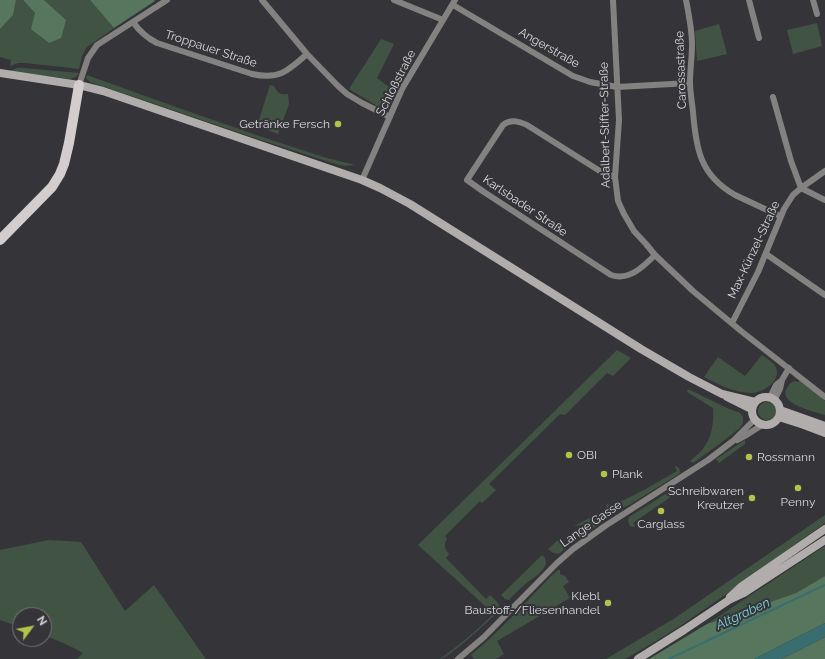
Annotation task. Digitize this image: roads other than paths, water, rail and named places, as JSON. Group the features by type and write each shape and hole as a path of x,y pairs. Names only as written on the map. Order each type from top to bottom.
{"main road":[{"path":"0,240 52,188 60,174 70,143 79,85"}],"street":[{"path":"79,85 86,62 94,48 105,39 167,0"},
{"path":"262,0 307,54 347,94 390,117"},
{"path":"394,0 443,20"},
{"name":"Adalbert-Stifter-Straße","path":"612,0 619,120 615,177 618,201 624,214 634,231 655,255 693,291 732,324 825,397"},
{"name":"Carossastraße","path":"686,0 692,35 690,83 693,118 698,150 703,163 715,180 728,191 780,216"},
{"path":"749,0 759,38"},
{"path":"813,0 817,14"},
{"name":"Schloßstraße","path":"362,180 402,89 454,2"},
{"name":"Angerstraße","path":"454,2 573,76 590,82 617,87 690,83"},
{"name":"Troppauer Straße","path":"133,22 143,34 150,40 157,43 262,76 281,74 307,54"},
{"path":"0,73 79,85 118,96 362,180 410,204 641,349 694,380 722,394 753,406"},
{"path":"773,97 791,161 801,188 825,200"},
{"name":"Karlsbader Straße","path":"615,177 603,172 527,124 512,121 501,127 467,180 611,275 623,277 631,274 642,267 655,255"},
{"name":"Max-Künzel-Straße","path":"732,324 766,254 780,216 788,201 801,188 825,171"},
{"path":"766,254 825,295"},
{"path":"772,398 776,385 782,380 789,368"},
{"path":"761,397 772,398 778,403 779,414 773,423 762,425 752,414 753,406 761,397"},
{"path":"779,414 825,426"},
{"path":"779,414 825,433"},
{"name":"Lange Gasse","path":"458,659 484,637 573,548 708,460 733,441 755,419"},
{"name":"Lange Gasse","path":"733,441 747,435 762,425"},
{"path":"729,600 742,586 825,529"},
{"path":"638,659 690,627 729,600 744,593 825,540"}],"water":[{"path":"825,623 825,637 782,659 754,659"}],"waterway":[{"name":"Altgraben","path":"669,659 825,585"}],"place":[{"name":"Getränke Fersch","path":"338,124"},
{"name":"OBI","path":"569,455"},
{"name":"Rossmann","path":"749,457"},
{"name":"Plank","path":"604,474"},
{"name":"Penny","path":"798,488"},
{"name":"Schreibwaren Kreutzer","path":"752,498"},
{"name":"Carglass","path":"661,511"},
{"name":"Klebl Baustoff-/Fliesenhandel","path":"608,603"}]}
